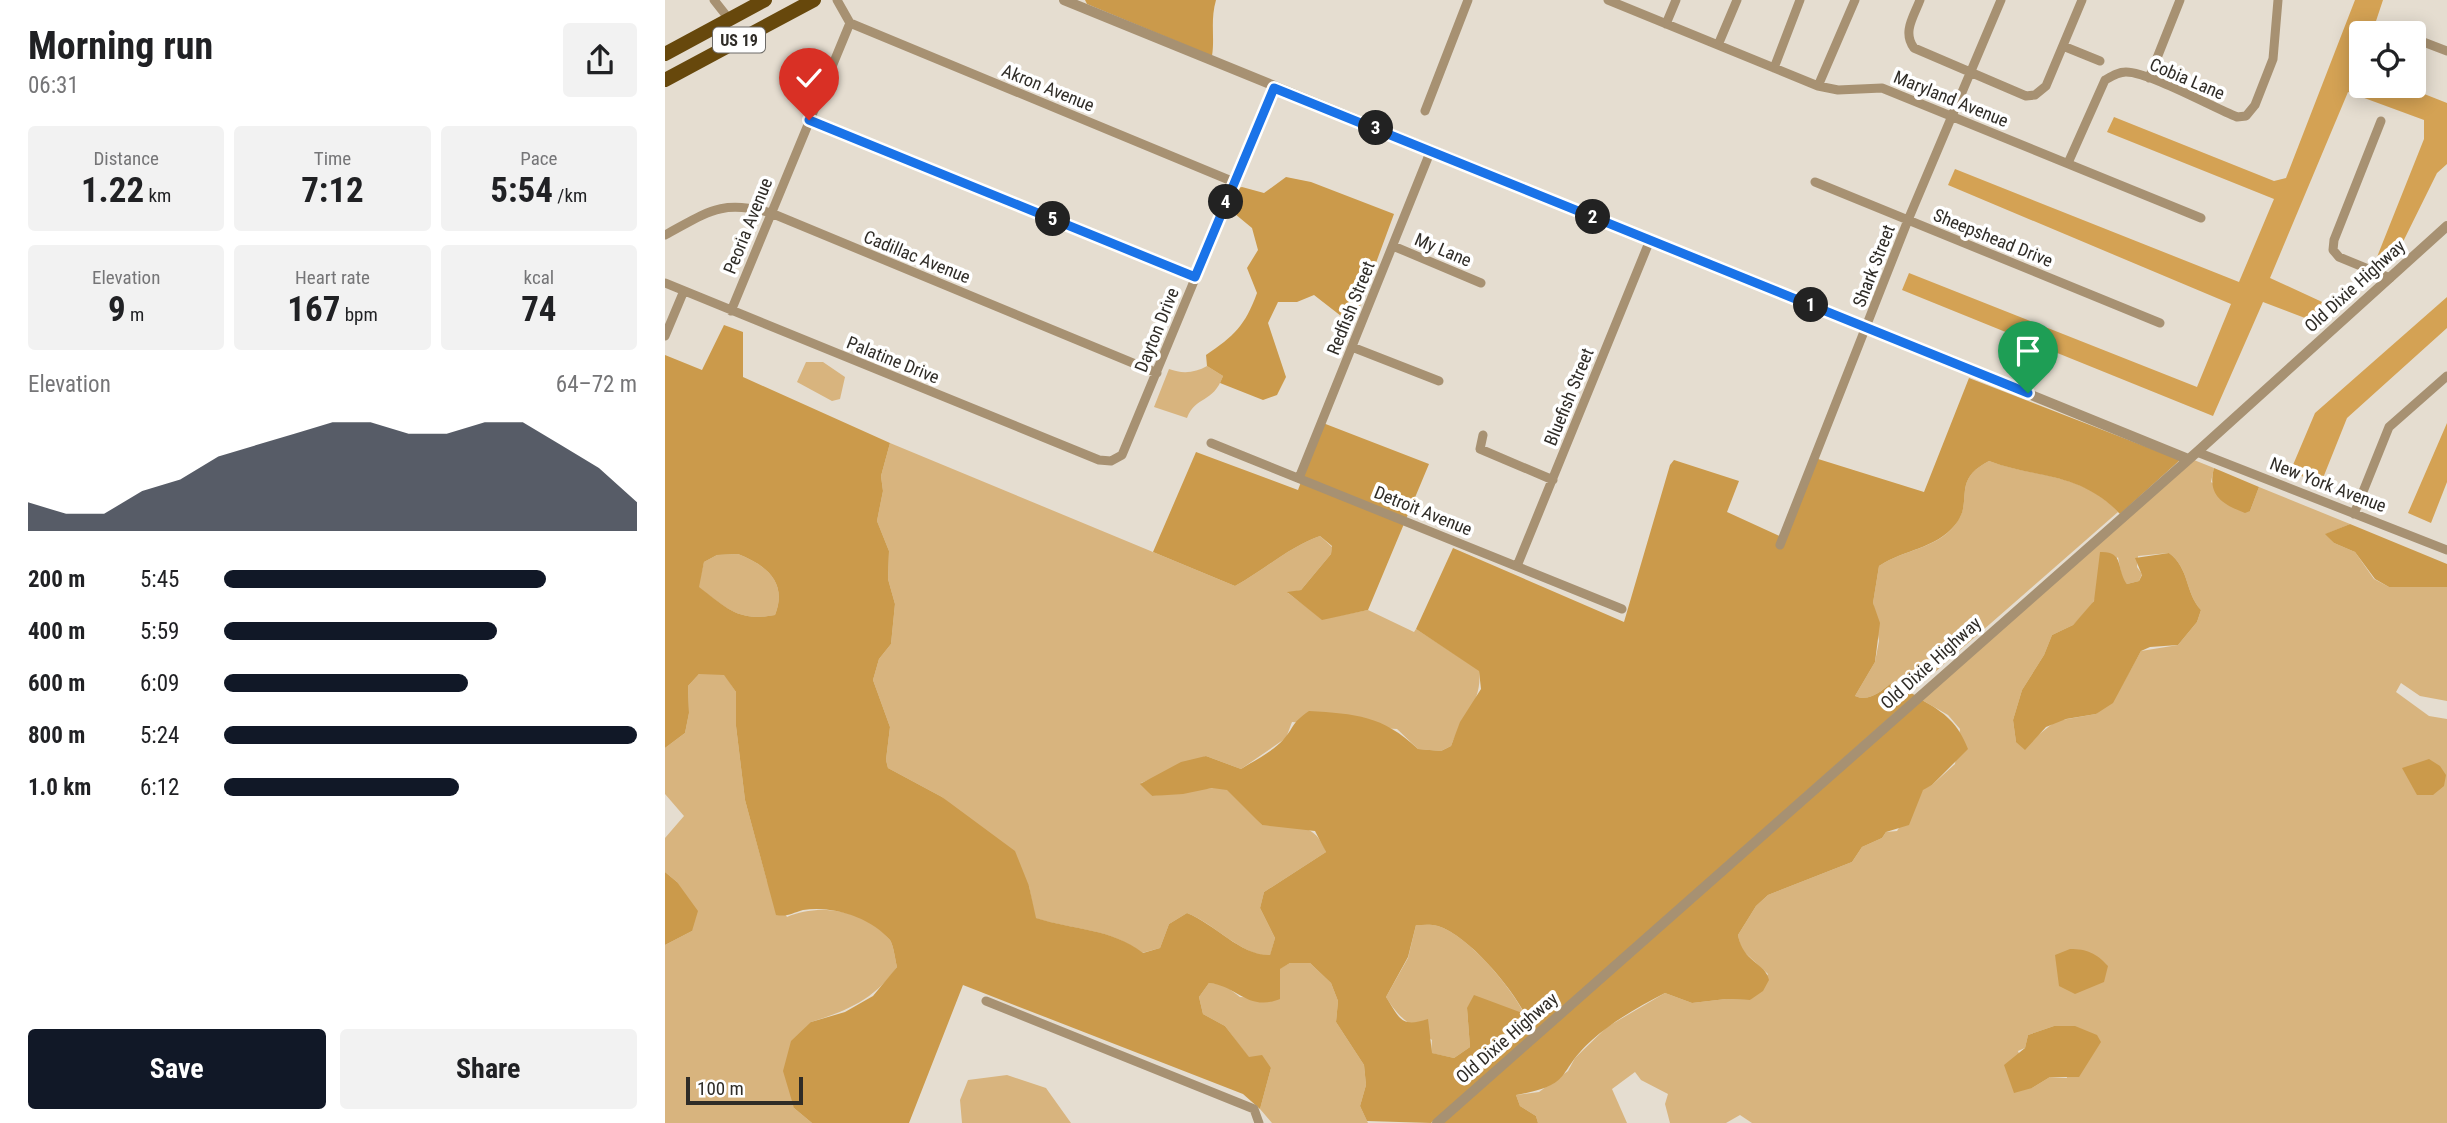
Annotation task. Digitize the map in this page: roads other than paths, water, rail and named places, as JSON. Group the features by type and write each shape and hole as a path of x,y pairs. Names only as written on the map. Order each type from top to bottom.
{"highway":[{"name":"US 19","path":"665,54 765,0"},
{"name":"US 19","path":"665,80 814,0"}],"street":[{"path":"714,0 729,19"},
{"path":"838,0 850,23"},
{"name":"New York Avenue","path":"1063,0 1867,327 2193,456 2447,550"},
{"path":"1425,111 1468,0"},
{"name":"Maryland Avenue","path":"1608,0 1818,86 1838,90 1863,86 1882,88 2201,218"},
{"path":"1666,24 1676,0"},
{"path":"1718,45 1737,0"},
{"path":"1774,68 1800,0"},
{"path":"1818,86 1854,0"},
{"path":"1920,0 1908,29 1910,42 1922,53 2026,96 2035,95 2046,86 2082,0"},
{"name":"Shark Street","path":"1780,545 1908,220 1954,117 2001,0"},
{"path":"2149,78 2180,0"},
{"name":"Cobia Lane","path":"2068,163 2105,80 2116,74 2127,72 2149,78 2237,117 2246,116 2255,105 2273,59 2278,0"},
{"name":"Peoria Avenue","path":"731,311 850,23"},
{"name":"Akron Avenue","path":"850,23 1234,182"},
{"path":"2426,43 2447,51"},
{"path":"2063,46 2100,61"},
{"name":"Dayton Drive","path":"1111,461 1122,455 1274,88"},
{"path":"809,120 1195,277"},
{"path":"2381,121 2334,240 2333,250 2339,257 2390,278"},
{"name":"Redfish Street","path":"1300,478 1431,150"},
{"name":"Sheepshead Drive","path":"1815,182 2160,323"},
{"name":"Cadillac Avenue","path":"665,235 715,208 744,206 771,213 1157,373"},
{"name":"Old Dixie Highway","path":"1437,1123 2193,456 2447,226"},
{"name":"Bluefish Street","path":"1517,566 1650,240"},
{"name":"My Lane","path":"1393,246 1481,283"},
{"name":"Palatine Drive","path":"665,283 683,293 1099,460 1111,461"},
{"path":"665,336 683,293"},
{"path":"1352,347 1439,381"},
{"path":"2354,514 2389,427 2447,376"},
{"path":"1483,435 1480,449 1553,480"},
{"name":"Detroit Avenue","path":"1211,443 1622,609"},
{"path":"986,1001 1254,1109 1259,1123"}]}
